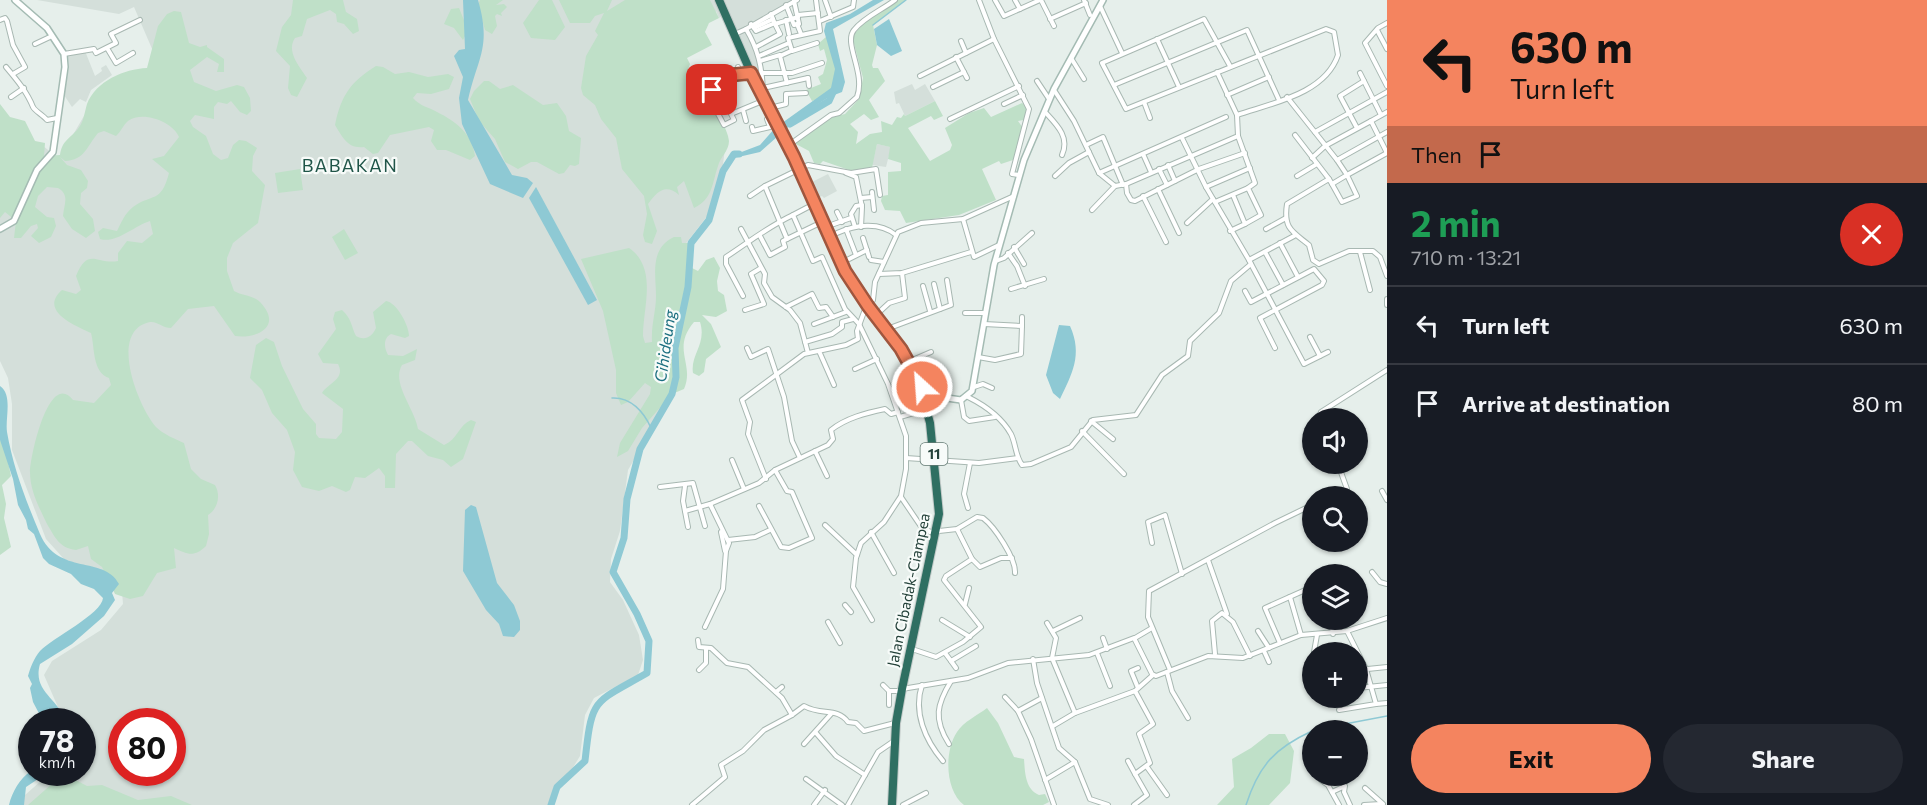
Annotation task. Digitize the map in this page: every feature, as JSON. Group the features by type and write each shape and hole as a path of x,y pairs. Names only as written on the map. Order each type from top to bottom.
{"highway":[{"name":"Jalan Cibadak-Ciampea","path":"719,0 751,73 789,146 841,263 868,306 910,361 925,399 939,501 937,533 896,723 892,805"}],"main road":[{"path":"0,230 14,221 37,171 53,152 65,67 64,54 52,36 43,24 25,11 15,0"},
{"path":"925,399 940,396 961,400 968,397 974,387 995,261 1019,175 1049,99 1101,3"}],"street":[{"path":"789,94 780,56 792,53 788,39 820,31 816,0"},
{"path":"820,21 853,7 854,0"},
{"path":"789,146 831,115 839,113 857,97 860,74 849,42 850,35 861,22 895,0"},
{"path":"979,0 994,39 1023,95 1029,115 1012,174 1019,175"},
{"path":"995,0 1004,16 1041,0 1054,26"},
{"path":"1015,0 1020,9"},
{"path":"735,34 795,1 799,24 797,24 801,34"},
{"path":"818,6 826,2 831,17"},
{"path":"1050,19 1085,2 1090,15"},
{"path":"1101,3 1122,52"},
{"path":"786,5 794,25 797,24"},
{"path":"753,26 818,13"},
{"path":"771,14 783,45"},
{"path":"0,20 5,18 7,21 13,45 26,67 13,74"},
{"path":"1230,66 1204,19 1103,61 1126,109 1326,29 1334,32 1338,55 1332,67 1315,85 1237,116"},
{"path":"64,54 94,49 96,53 116,43 111,34 140,20"},
{"path":"786,20 789,34"},
{"path":"1387,23 1377,29 1366,45 1387,86"},
{"path":"756,47 787,27"},
{"path":"746,29 759,56 763,88 769,108 767,118 770,127 753,131 752,128"},
{"path":"1377,29 1387,49"},
{"path":"1114,85 1247,30 1279,100"},
{"path":"35,44 52,36"},
{"path":"920,76 994,39"},
{"path":"1157,39 1179,87"},
{"path":"961,41 966,53"},
{"path":"759,56 789,43"},
{"path":"791,50 817,43"},
{"path":"107,48 116,63 133,53"},
{"path":"760,62 780,56"},
{"path":"956,57 967,78"},
{"path":"1071,57 1084,79"},
{"path":"762,73 798,71 822,63"},
{"path":"6,67 24,88 34,108 47,120 57,118"},
{"path":"738,67 740,73"},
{"path":"730,68 733,75"},
{"path":"798,71 801,80"},
{"path":"933,87 964,72"},
{"path":"1186,223 1214,201 1233,195 1255,183 1238,136 1237,116 1217,72"},
{"path":"751,73 733,75 722,80 707,93 724,125 734,120 731,114 743,110 742,108 769,108 786,104 786,94 806,93"},
{"path":"1360,73 1382,115"},
{"path":"1227,95 1269,77"},
{"path":"763,88 808,78 809,86"},
{"path":"1037,81 1049,99"},
{"path":"1357,129 1340,96 1364,81"},
{"path":"950,119 1019,86"},
{"path":"11,98 24,88"},
{"path":"1054,89 1099,173 1115,186"},
{"path":"1315,132 1387,92"},
{"path":"1004,104 1023,95"},
{"path":"1287,97 1337,160 1357,194 1356,198 1341,201 1329,179 1295,135"},
{"path":"1144,102 1150,118"},
{"path":"743,110 746,121"},
{"path":"1044,111 1060,129 1065,142 1062,155"},
{"path":"1312,158 1325,146 1387,112"},
{"path":"1099,173 1226,117"},
{"path":"1332,184 1387,153 1371,121"},
{"path":"1337,160 1387,132"},
{"path":"1092,210 1115,186 1238,136"},
{"path":"1086,145 1103,137 1131,201 1198,169 1245,153"},
{"path":"1182,138 1206,187 1250,262 1304,364 1328,352"},
{"path":"1055,176 1070,163 1089,152"},
{"path":"1143,154 1151,172"},
{"path":"1297,176 1317,164"},
{"path":"750,196 765,186 811,165 845,172 856,177 862,205 861,227"},
{"path":"1168,165 1175,181"},
{"path":"1206,187 1250,168"},
{"path":"845,172 876,169 880,195"},
{"path":"1159,169 1167,185"},
{"path":"1329,179 1287,204 1286,218 1294,236 1309,245 1313,260 1319,264 1349,250 1376,252 1387,276"},
{"path":"765,186 787,239"},
{"path":"1230,231 1261,215 1248,188"},
{"path":"1158,189 1179,232"},
{"path":"861,198 872,195 874,210"},
{"path":"1233,195 1245,224"},
{"path":"766,479 748,434 750,422 742,400 775,374 808,353 858,339 859,324 873,300 875,282 896,235 901,230 921,223 963,219 1014,196"},
{"path":"1143,196 1166,242"},
{"path":"743,296 725,259 760,236 771,225 814,204"},
{"path":"855,227 851,218 854,207 862,205"},
{"path":"837,212 856,255"},
{"path":"793,215 813,261 822,258 846,312 859,324 877,359 906,436 906,458 901,496 888,517 861,543 857,555 853,587 872,620"},
{"path":"831,225 851,218"},
{"path":"1266,229 1286,218"},
{"path":"963,219 970,252 975,257 1000,244"},
{"path":"760,236 770,255 785,247 783,241 822,222"},
{"path":"837,233 861,227 884,228 896,235"},
{"path":"741,229 761,268 764,283 773,299 786,307 800,323 808,353"},
{"path":"995,261 1002,260 1032,233"},
{"path":"968,397 983,405 1010,433 1018,458 1023,465 1031,464 1071,447 1090,421 1136,415 1162,375 1188,356 1190,341 1219,313 1231,281 1250,262 1294,236"},
{"path":"863,238 870,258 883,262"},
{"path":"1280,243 1298,277"},
{"path":"1014,248 1024,264"},
{"path":"841,263 867,250"},
{"path":"879,274 903,273 970,252"},
{"path":"1265,252 1282,285"},
{"path":"1360,252 1370,290"},
{"path":"1008,253 1016,264 1025,286"},
{"path":"745,310 764,304 751,274 761,268"},
{"path":"1245,291 1251,302 1298,277 1317,270 1324,284 1260,318 1275,348"},
{"path":"876,316 889,303 906,298 903,273"},
{"path":"1011,289 1044,279"},
{"path":"887,329 952,303 947,280"},
{"path":"934,284 940,309"},
{"path":"923,286 930,311"},
{"path":"786,307 812,294 819,308 825,307 833,317"},
{"path":"1387,299 1387,305"},
{"path":"814,324 846,312"},
{"path":"965,313 985,313"},
{"path":"978,357 994,360 1020,355 1022,317"},
{"path":"805,342 832,334 842,327 842,322 854,319"},
{"path":"983,324 1023,326"},
{"path":"1310,337 1320,356"},
{"path":"747,348 751,357 768,349 786,409 792,441 800,458"},
{"path":"819,351 834,385"},
{"path":"910,361 931,352"},
{"path":"855,369 877,359"},
{"path":"1327,408 1387,370"},
{"path":"974,387 983,384 992,388"},
{"path":"961,400 966,419 996,417"},
{"path":"685,511 710,504 766,479 775,470 828,445 833,439 831,430 841,423 865,413 885,409 891,414 899,414 927,409"},
{"path":"1090,421 1113,439"},
{"path":"1083,431 1124,474"},
{"path":"815,451 827,476"},
{"path":"906,458 970,463 1018,458"},
{"path":"732,460 744,489"},
{"path":"968,508 964,494 970,463"},
{"path":"759,506 778,543 785,548 812,538 792,492 787,490 775,470"},
{"path":"660,487 685,486 690,483 694,485 705,526"},
{"path":"685,486 685,511 688,527"},
{"path":"1382,491 1387,500"},
{"path":"901,496 920,525 930,532 957,529 977,517 983,518 1012,558 1015,573"},
{"path":"710,504 726,551"},
{"path":"1188,718 1172,691 1168,671 1147,614 1148,592 1302,510"},
{"path":"1152,543 1148,522 1165,515 1182,574"},
{"path":"825,525 857,555"},
{"path":"705,627 723,589 728,540 720,528"},
{"path":"957,529 972,559 980,567 1001,558 1012,558"},
{"path":"728,540 755,537 770,530"},
{"path":"871,531 894,573"},
{"path":"911,649 934,658 970,637 980,626 944,578 972,559"},
{"path":"1208,560 1227,615 1251,656"},
{"path":"1372,572 1380,582 1387,584"},
{"path":"965,605 969,588"},
{"path":"1280,643 1264,610 1275,602 1302,592"},
{"path":"1290,597 1301,635"},
{"path":"845,605 851,612"},
{"path":"1215,654 1212,621 1222,613 1227,615"},
{"path":"1053,631 1080,618"},
{"path":"1053,726 1075,713 1137,689 1153,675 1215,654 1239,658 1251,656 1301,635 1333,634 1387,618"},
{"path":"942,620 970,637"},
{"path":"828,622 840,643"},
{"path":"1047,623 1056,639 1052,658 1075,713"},
{"path":"888,691 976,675 998,665 1081,657 1135,638 1153,628"},
{"path":"1332,630 1333,634"},
{"path":"1258,631 1269,648"},
{"path":"1347,631 1352,642"},
{"path":"1316,642 1317,635"},
{"path":"1103,638 1107,649"},
{"path":"1135,638 1153,675"},
{"path":"698,640 699,647 711,648 727,663 748,667 776,692 792,715"},
{"path":"951,661 976,646"},
{"path":"699,669 706,663 706,648"},
{"path":"1264,651 1269,662"},
{"path":"1096,652 1110,686"},
{"path":"945,653 956,668"},
{"path":"1033,660 1042,698 1060,749 1075,762 1090,799 1108,805"},
{"path":"1368,669 1387,667"},
{"path":"1136,774 1147,767 1149,762 1139,734 1153,724 1131,672 1138,668"},
{"path":"1368,676 1376,704"},
{"path":"949,744 941,730 937,714 940,700 952,680"},
{"path":"883,685 888,691 889,705"},
{"path":"1368,686 1387,685"},
{"path":"922,686 917,699 926,739 943,761"},
{"path":"776,692 782,687"},
{"path":"1005,697 1018,711 1031,739 1054,805"},
{"path":"1018,711 1042,698"},
{"path":"1339,710 1387,703"},
{"path":"692,805 725,777 721,765 743,751 764,730 804,706 814,712 842,714 848,722 856,723 864,732 896,723"},
{"path":"804,744 831,714"},
{"path":"816,733 836,756 865,775"},
{"path":"848,805 879,752 896,740"},
{"path":"1128,761 1147,795 1134,805"},
{"path":"1045,780 1075,762"},
{"path":"1147,767 1167,795"},
{"path":"806,779 825,790 842,805"},
{"path":"1326,786 1339,805"},
{"path":"1332,792 1343,786 1350,805"},
{"path":"1365,788 1384,805"},
{"path":"814,805 825,790"},
{"path":"903,805 926,793"},
{"path":"1364,805 1384,805"}],"shaded area":[{"path":"37,0 796,0 744,29 758,55 760,73 756,73 724,5 719,8 722,16 719,18 716,11 684,55 682,72 687,88 721,123 725,148 720,189 708,215 684,246 674,367 666,405 628,470 620,531 611,559 610,582 623,600 639,635 643,660 638,675 594,698 585,715 580,756 550,805 22,805 25,795 35,786 96,786 96,708 58,708 44,675 52,661 101,630 123,604 122,591 90,569 64,559 46,539 12,450 12,404 8,378 0,361 0,214 42,145 59,159 99,90 159,65 134,7 119,14"},
{"path":"85,51 95,76 106,65 112,75 91,90 86,102 80,99 72,107 64,95 69,67 68,56"},
{"path":"912,84 915,90 925,84 935,101 905,116 899,103 896,104 894,92"},
{"path":"877,144 891,147 886,167 872,165"},
{"path":"828,174 837,191 824,198 822,196 816,199 810,183"}],"green space":[{"path":"293,0 343,0 346,12 357,19 359,31 353,34 344,24 337,22 336,14 330,10 307,19 302,36 295,38 292,48 297,63 307,78 297,97 291,95 288,88 290,66 276,51 282,27 291,15"},
{"path":"480,0 503,0 496,5 504,4 507,7 501,13 502,16 497,14 495,16 497,26 492,34 485,30 478,5"},
{"path":"539,0 552,0 565,27 555,40 531,38 523,23"},
{"path":"559,0 612,0 607,11 625,0 710,0 719,18 709,23 705,32 712,45 687,58 690,64 686,75 686,90 706,100 713,108 726,131 729,145 719,163 711,190 700,204 694,208 684,181 677,187 679,195 665,189 648,204 657,231 652,244 645,242 643,235 647,214 644,196 622,169 616,138 601,119 595,105 583,95 581,88 586,56 598,35 595,31 604,13 595,16 590,23 570,23"},
{"path":"897,0 906,0 873,25 877,45 872,65 873,68 878,68 885,81 869,100 879,117 871,120 864,114 850,124 858,132 856,144 870,134 882,132 881,121 892,125 897,117 901,118 904,114 905,116 935,101 943,116 934,120 931,116 908,128 930,161 950,150 952,145 945,128 969,113 984,108 991,117 1022,103 1026,106 1029,119 1018,121 1023,128 1016,159 1001,164 999,161 982,169 996,200 959,215 906,223 900,211 885,210 881,201 882,196 888,195 888,172 901,171 901,163 888,159 890,147 877,144 872,168 852,171 823,161 820,164 814,163 809,151 794,143 830,118 845,114 859,99 863,78 852,36 866,21"},
{"path":"459,8 468,30 463,40 454,28 444,24 451,9"},
{"path":"174,11 181,12 189,43 200,47 207,45 224,59 224,72 217,72 219,64 207,57 190,70 194,82 216,91 237,85 244,87 250,98 251,111 247,115 240,112 231,101 227,104 218,102 214,107 214,119 195,115 190,121 193,127 206,136 213,154 221,160 228,158 233,145 239,140 246,141 257,148 253,156 252,171 265,185 258,223 233,243 227,258 227,271 234,291 260,302 269,318 265,329 259,333 235,336 214,306 188,309 171,328 150,322 137,328 130,340 130,371 135,388 149,417 159,430 184,443 191,469 201,479 215,485 218,497 216,506 208,515 209,534 206,546 190,554 174,548 176,568 157,573 143,596 130,599 115,594 102,567 91,559 88,546 76,550 70,549 55,537 33,492 30,472 33,450 42,419 56,396 64,394 73,400 94,403 111,385 109,378 100,371 97,365 91,333 62,317 54,305 56,298 62,290 76,294 81,290 76,276 80,267 89,259 118,261 118,253 127,241 142,243 153,234 150,221 112,239 100,239 98,232 103,228 117,231 130,209 159,194 169,173 152,159 164,156 179,137 171,127 157,119 134,118 126,123 116,136 104,131 98,133 85,152 77,158 65,161 60,157 67,165 81,170 88,181 87,188 81,193 80,204 93,219 95,231 86,238 72,229 63,216 64,194 58,188 47,187 38,196 35,207 47,217 54,218 56,226 51,237 39,243 31,236 38,228 37,224 31,226 21,238 14,238 16,221 5,212 0,218 0,104 10,117 25,121 35,141 45,143 44,156 60,155 64,143 81,124 87,104 97,89 120,74 147,68 158,26 167,14"},
{"path":"826,37 829,39 838,79 826,96 812,101 806,90 821,84 818,77 823,74 827,60 824,49 820,51 818,44"},
{"path":"376,66 395,74 409,72 428,77 448,74 454,77 449,89 431,94 417,93 413,98 421,105 451,120 462,130 471,141 475,156 470,160 446,150 437,150 431,141 434,130 429,127 390,135 378,153 373,154 364,147 346,142 335,125 340,106 353,84"},
{"path":"484,81 489,81 500,89 513,85 543,105 557,103 566,116 569,131 581,138 579,164 570,165 564,173 559,174 537,162 531,162 518,169 505,162 495,139 479,121 470,99"},
{"path":"300,169 303,190 278,193 275,173"},
{"path":"344,229 358,253 345,260 332,237"},
{"path":"674,237 681,237 682,243 691,243 689,255 692,268 698,271 706,260 714,257 720,268 717,281 718,291 724,295 727,311 716,317 702,315 711,324 721,347 706,359 704,372 699,376 693,373 702,330 700,322 694,322 684,340 687,380 684,389 672,394 642,428 628,451 617,457 620,443 650,394 651,387 645,383 628,402 621,405 616,393 616,370 603,311 581,259 629,248 638,256 646,277 647,289 643,336 645,343 652,342 657,255 666,242"},
{"path":"386,301 394,305 401,315 409,336 405,338 391,334 388,336 385,343 388,355 403,356 417,349 415,360 402,365 399,380 418,429 444,445 471,420 476,422 463,459 451,467 443,460 428,456 412,441 408,441 396,454 395,488 385,488 385,476 379,468 365,478 355,477 350,490 346,492 332,486 319,491 302,487 293,470 295,452 287,430 272,413 262,390 250,378 256,345 266,338 274,342 282,366 303,409 316,424 316,434 319,438 336,439 342,432 343,409 322,393 338,377 340,369 338,364 323,363 318,354 336,329 333,319 335,312 342,310 350,320 356,336 365,338 370,336 376,328 373,312"},
{"path":"0,440 4,443 11,476 2,485 6,504 4,518 11,547 0,555"},
{"path":"987,708 998,723 1014,757 1024,759 1027,780 1031,789 1039,795 1045,794 1049,802 1043,805 964,805 958,799 948,770 950,749 957,732 963,725"},
{"path":"1269,734 1285,734 1294,751 1290,783 1269,805 1217,805 1234,787 1232,759"},
{"path":"102,785 138,800 171,796 192,805 28,805 50,786"}],"water":[{"path":"463,0 478,0 484,30 482,52 468,100 512,175 527,178 533,183 523,198 490,184 462,124 459,98 463,77 454,56 459,50 465,49"},
{"path":"873,0 884,0 833,29 845,82 842,92 829,97 804,113 760,152 734,158 731,156 760,145 775,128 831,88 835,69 824,31 826,23 850,14"},
{"path":"889,19 902,51 891,56 877,45 874,29"},
{"path":"536,187 597,300 588,305 529,198"},
{"path":"1059,325 1070,326 1076,346 1072,373 1060,399 1053,393 1046,375"},
{"path":"0,386 6,395 7,432 13,458 40,534 48,547 58,555 69,561 103,570 112,575 119,584 112,593 115,600 104,616 72,644 40,664 40,681 58,708 36,708 33,702 30,688 32,684 28,676 34,660 46,646 94,611 103,598 94,589 81,584 71,574 49,564 43,558 34,534 28,529 18,505 13,479 0,440"},
{"path":"471,505 476,507 497,583 514,605 520,621 520,630 514,637 503,636 499,624 486,610 463,571 465,510"},
{"path":"17,786 28,786 24,805 9,805 12,795"}],"waterway":[{"path":"873,25 906,0"},
{"name":"Cihideung","path":"790,124 829,101 834,90"},
{"name":"Cihideung","path":"551,805 557,787 585,761 590,724 598,704 605,697 647,673 649,641 637,614 613,572 624,538 627,499 640,449 672,394 676,377 675,348 688,287 691,243 709,220 723,171 734,154 739,154"},
{"path":"612,398 631,403 645,416 651,428"},
{"path":"1366,720 1387,716"},
{"path":"1246,805 1257,779 1270,759 1302,736"}],"district":[{"name":"BABAKAN","path":"350,166"}],"route":[{"path":"712,90 731,75 751,73 794,157 845,271 868,306 910,361 922,387"}]}
